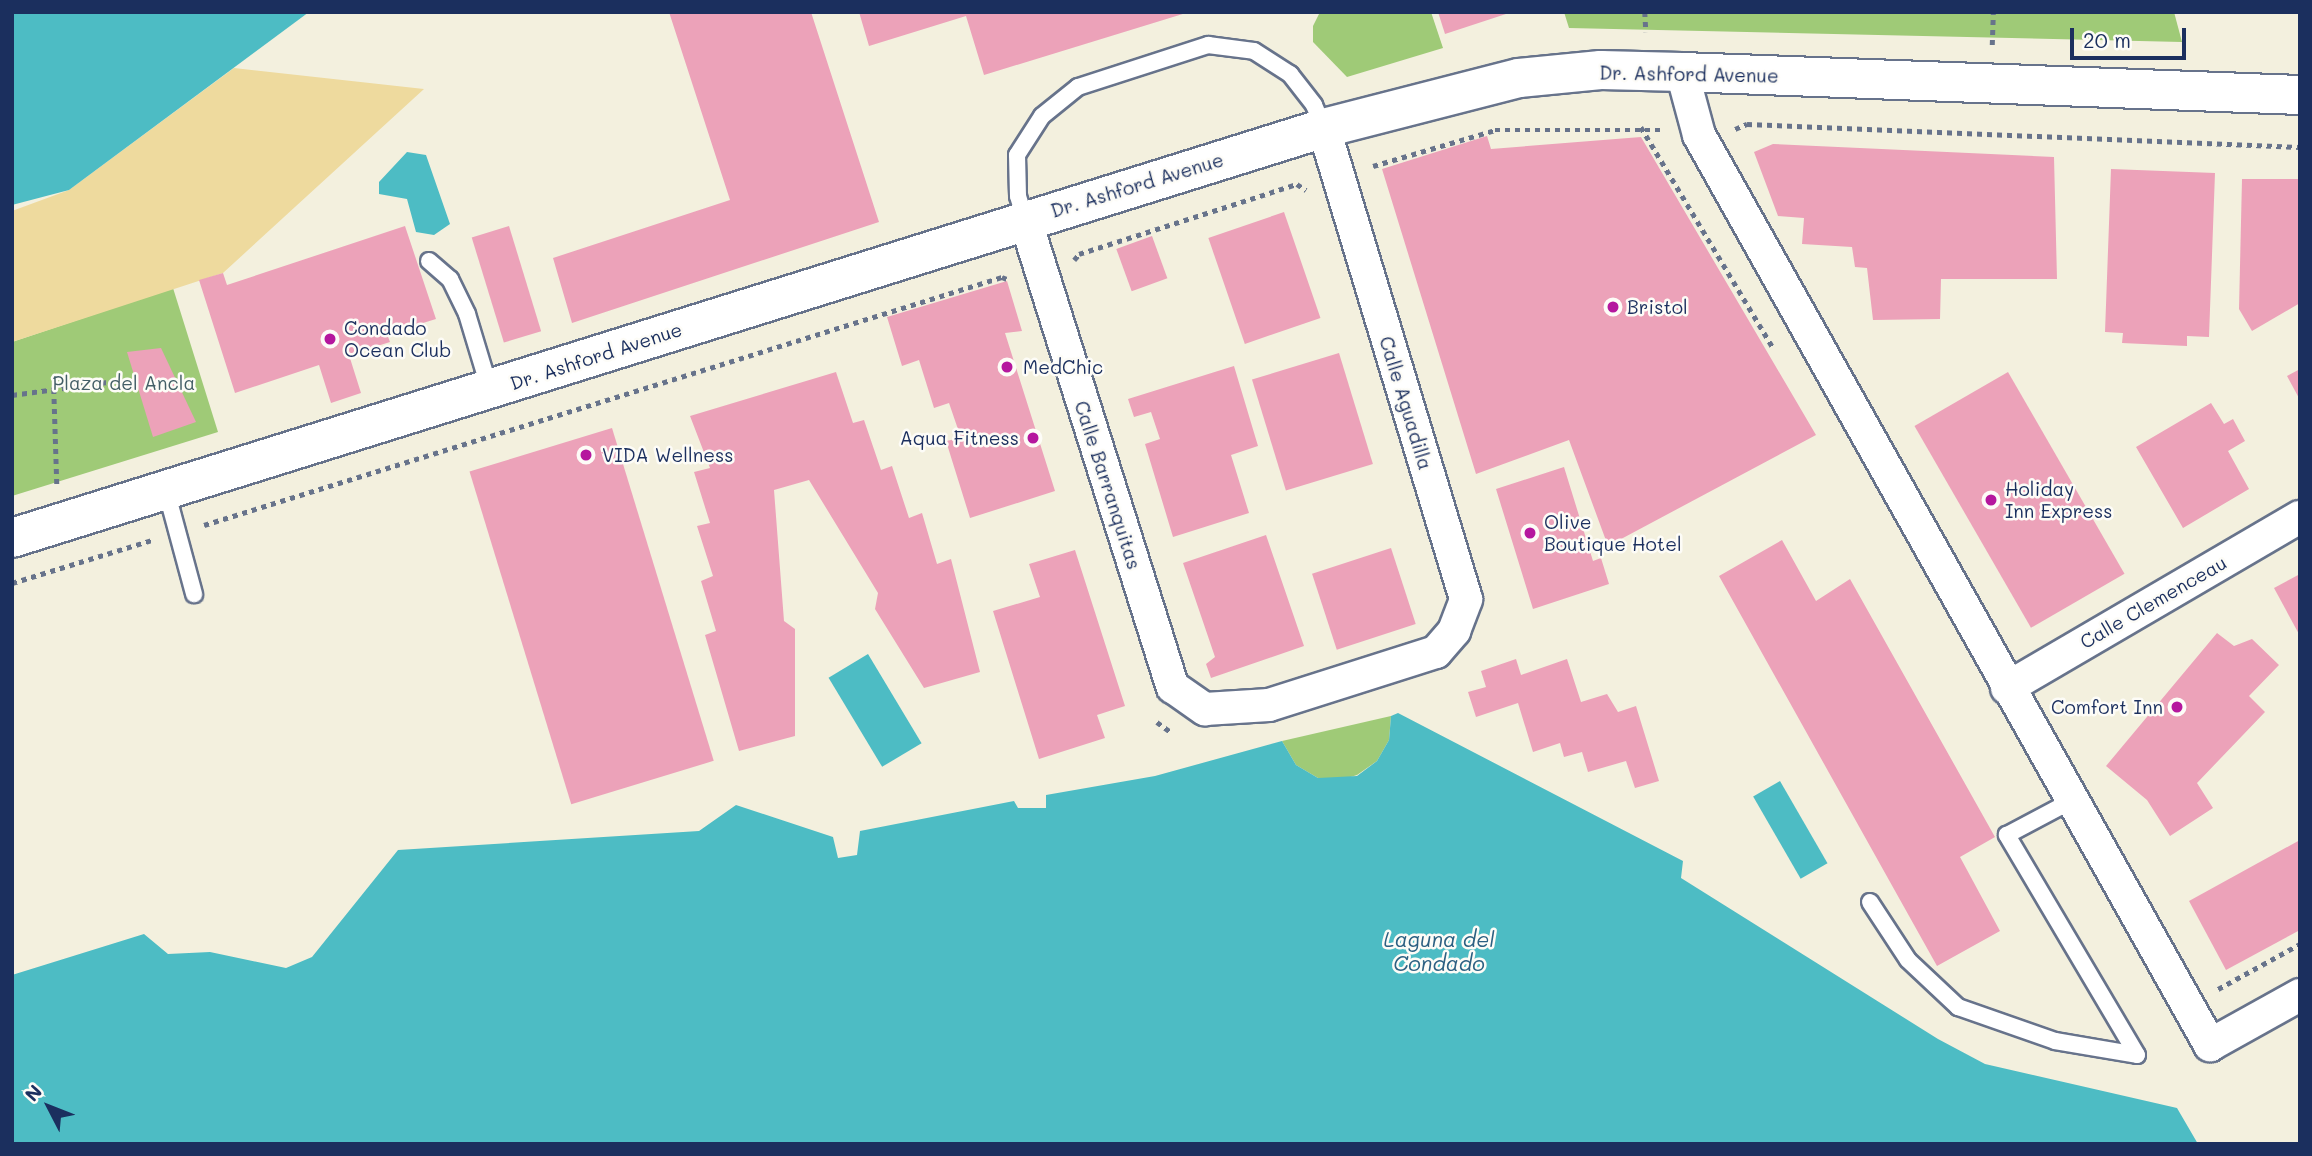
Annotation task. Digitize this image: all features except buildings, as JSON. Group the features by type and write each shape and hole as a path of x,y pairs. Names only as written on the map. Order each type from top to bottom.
{"street":[{"name":"Dr. Ashford Avenue","path":"12,537 490,390 1025,219 1324,128 1518,78 1601,70 2300,95"},
{"path":"1682,72 1699,135 2007,688 2210,1045 2300,995"},
{"name":"Calle Aguadilla","path":"1168,671 1173,687 1205,709 1269,705 1436,652 1454,631 1466,599 1324,128"},
{"name":"Calle Barranquitas","path":"1025,219 1168,671"},
{"name":"Calle Clemenceau","path":"2007,688 2300,517"}],"lane":[{"path":"1025,219 1018,196 1017,155 1042,116 1078,87 1208,45 1254,51 1290,74 1314,105 1324,128"},
{"path":"429,261 450,279 467,314 490,390"},
{"path":"166,490 194,594"},
{"path":"1870,902 1908,960 1958,1007 2055,1041 2137,1055 2007,835 2071,801"}],"path":[{"path":"1645,12 1646,44"},
{"path":"1992,57 1993,12"},
{"path":"1721,134 1746,124 2300,147"},
{"path":"1370,170 1375,163 1495,130 1644,127 1670,131"},
{"path":"1073,274 1071,263 1079,254 1284,188 1297,184 1310,199"},
{"path":"12,583 1002,277 1014,283"},
{"path":"12,395 122,380"},
{"path":"54,389 60,521"},
{"path":"1152,716 1165,730 1183,736"}],"green space":[{"path":"1320,12 1431,12 1443,48 1347,77 1313,42 1313,26"},
{"path":"1564,12 2174,12 2182,42 1569,28"},
{"name":"Plaza del Ancla","path":"173,288 218,432 12,496 12,342"},
{"path":"1391,716 1389,740 1377,761 1357,775 1341,780 1318,778 1296,765 1282,741"}],"sand":[{"path":"234,68 424,89 223,273 12,342 12,211 69,190"}],"water":[{"path":"12,12 309,12 69,190 12,205"},
{"path":"407,152 426,155 450,224 434,235 416,232 407,199 379,194 379,182"},
{"path":"868,654 922,743 882,767 829,678"},
{"name":"Laguna del Condado","path":"1398,713 1683,861 1681,878 1938,1039 1985,1064 2177,1108 2198,1144 12,1144 12,975 144,934 168,954 210,952 286,968 312,957 398,850 699,831 736,805 833,837 838,858 857,855 860,831 1014,801 1018,808 1046,808 1046,795 1155,776 1282,741 1296,765 1318,778 1357,776 1377,761 1389,740 1391,716"},
{"path":"1780,781 1828,863 1801,879 1753,796"}],"place":[{"name":"Bristol","path":"1613,307"},
{"name":"Condado Ocean Club","path":"330,339"},
{"name":"MedChic","path":"1007,367"},
{"name":"Aqua Fitness","path":"1033,438"},
{"name":"VIDA Wellness","path":"586,455"},
{"name":"Holiday Inn Express","path":"1991,500"},
{"name":"Olive Boutique Hotel","path":"1530,533"},
{"name":"Comfort Inn","path":"2177,707"}]}
